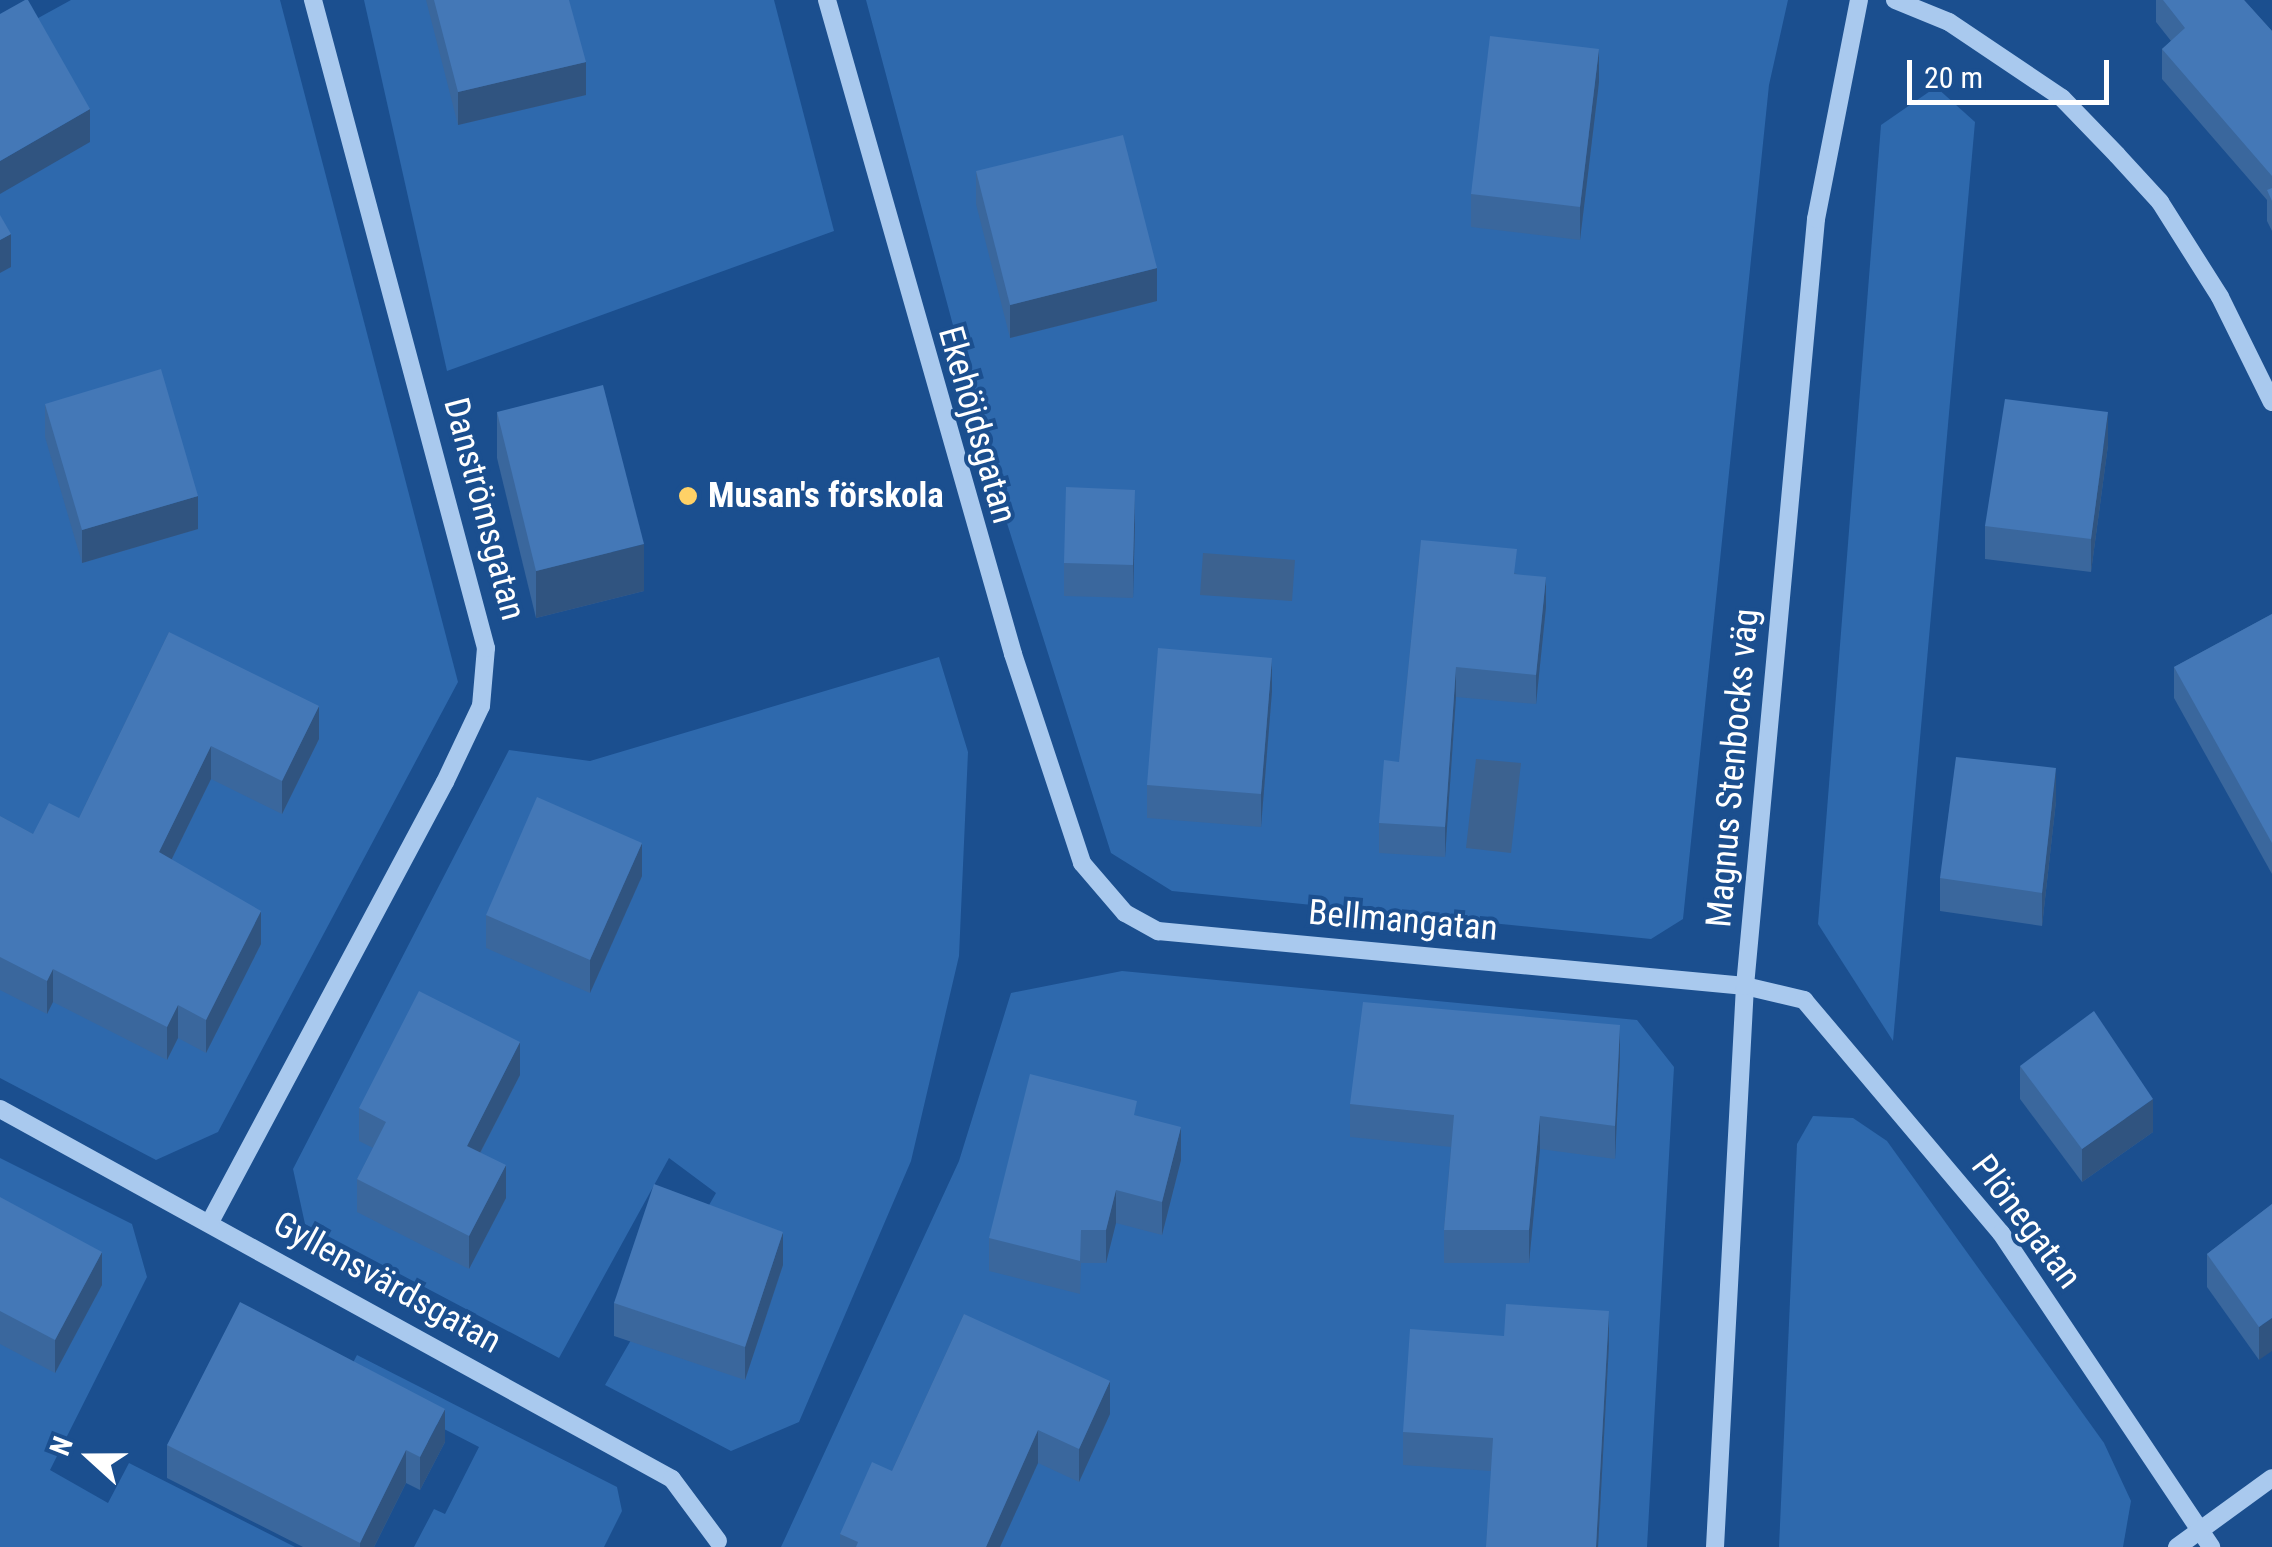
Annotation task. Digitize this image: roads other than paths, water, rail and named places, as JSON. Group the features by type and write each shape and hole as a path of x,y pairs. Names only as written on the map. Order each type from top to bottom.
{"street":[{"name":"Danströmsgatan","path":"210,1222 452,767 481,706 486,648 313,0"},
{"name":"Ekehöjdsgatan","path":"827,0 942,431 1082,863"},
{"name":"Magnus Stenbocks väg","path":"1714,1547 1745,986 1816,219 1859,0"},
{"path":"1895,0 1949,22 2062,98 2117,155 2170,218 2272,402"},
{"name":"Bellmangatan","path":"1082,863 1126,913 1158,930 1745,986"},
{"name":"Plönegatan","path":"1745,986 1804,1000 2001,1234 2206,1539"},
{"name":"Gyllensvärdsgatan","path":"0,1110 672,1479 718,1542"},
{"path":"2178,1547 2206,1539 2272,1478"}],"place":[{"name":"Musan's förskola","path":"688,496"}]}
